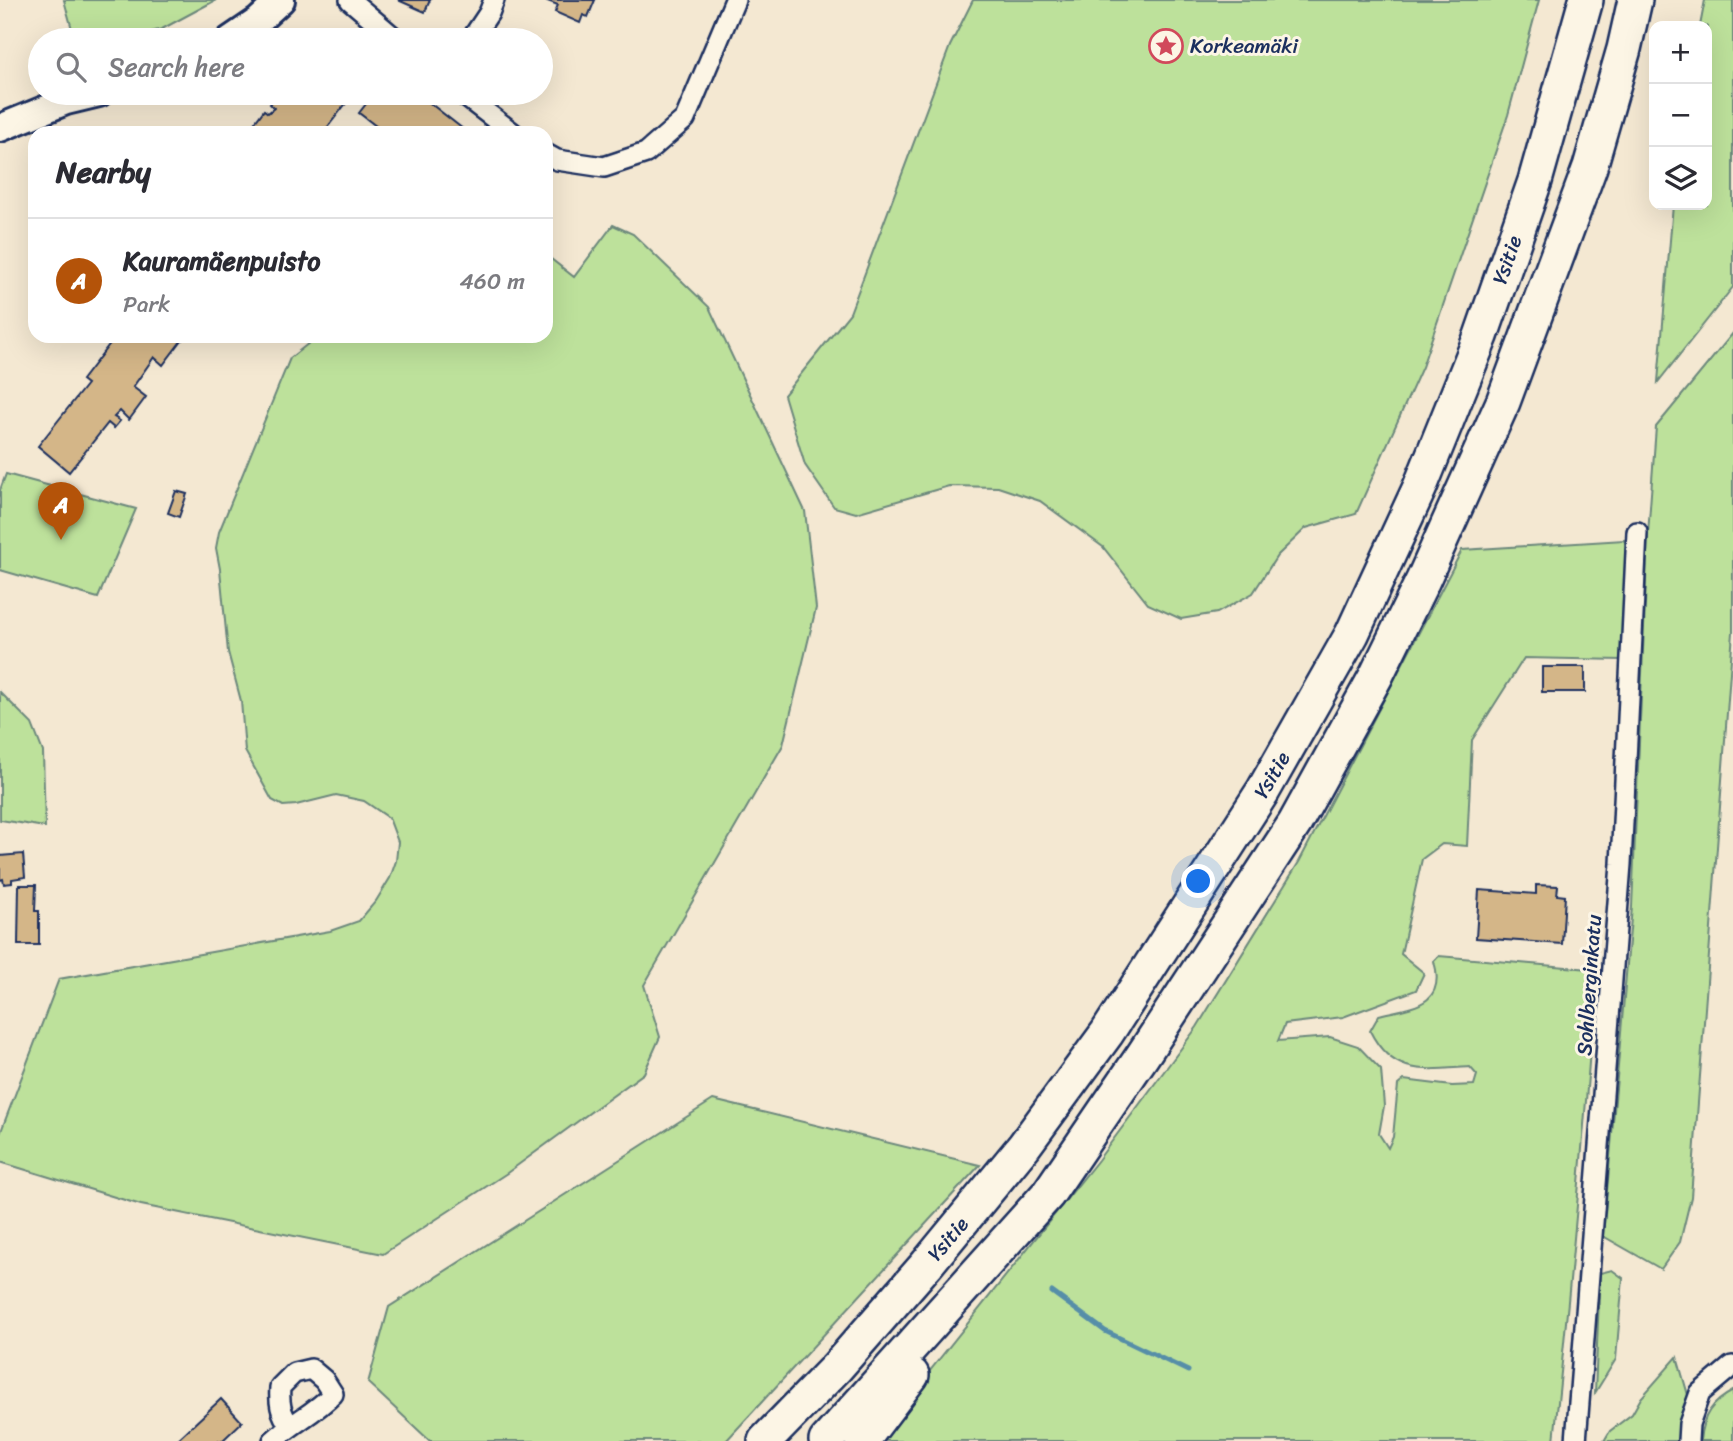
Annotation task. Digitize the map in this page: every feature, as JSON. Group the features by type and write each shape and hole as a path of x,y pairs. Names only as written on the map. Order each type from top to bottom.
{"highway":[{"name":"Ysitie","path":"765,1441 864,1336 1024,1146 1107,1032 1263,791 1311,707 1352,634 1409,512 1481,336 1535,181 1586,0"},
{"name":"Ysitie","path":"826,1441 1048,1194 1295,823 1376,676 1423,580 1503,402 1590,167 1624,50 1634,0"},
{"path":"862,1441 1048,1194"}],"street":[{"path":"248,28 281,0"},
{"path":"349,0 383,28"},
{"path":"479,28 494,0"},
{"path":"553,158 604,167 646,153 685,119 735,0"},
{"path":"0,128 56,105"},
{"path":"477,105 504,126"},
{"name":"Sohlberginkatu","path":"1576,1441 1621,864 1637,532"},
{"path":"1688,1434 1700,1393 1732,1366"},
{"path":"273,1441 290,1425"}],"green space":[{"path":"64,0 216,0 164,28 72,28"},
{"path":"973,0 1539,0 1508,115 1422,367 1356,514 1306,528 1277,556 1253,593 1217,613 1181,619 1148,604 1103,547 1040,501 998,487 949,486 856,513 834,507 805,465 784,395 850,313 950,46"},
{"path":"1705,0 1733,0 1733,287 1658,382 1673,210 1712,210 1712,21 1701,21"},
{"path":"613,225 633,234 709,307 805,511 816,608 783,745 644,985 660,1037 644,1073 507,1173 383,1254 141,1205 0,1162 0,1134 59,979 330,931 359,921 390,878 396,861 398,842 389,818 364,801 336,795 283,806 272,800 245,751 241,701 228,652 216,548 219,532 290,358 309,343 553,343 553,260 574,277"},
{"path":"1733,333 1733,632 1691,1197 1680,1242 1661,1269 1603,1236 1632,907 1648,534 1656,427"},
{"path":"6,474 136,509 98,598 0,570 0,490"},
{"path":"1624,540 1627,547 1622,660 1524,658 1472,740 1467,846 1442,844 1422,859 1401,954 1424,973 1416,990 1343,1017 1285,1024 1278,1041 1330,1037 1358,1046 1381,1070 1384,1106 1379,1134 1388,1148 1393,1137 1398,1085 1404,1080 1452,1086 1474,1085 1477,1075 1470,1067 1425,1069 1400,1063 1379,1046 1370,1031 1379,1015 1414,1006 1431,996 1436,987 1437,976 1434,961 1439,956 1590,969 1595,978 1587,1094 1554,1441 874,1441 1098,1160 1197,1027 1299,862 1462,550"},
{"path":"0,692 32,724 43,752 45,827 0,820"},
{"path":"713,1100 980,1165 726,1441 430,1441 368,1383 389,1307"},
{"path":"1612,1270 1623,1278 1616,1359 1595,1393 1600,1273"},
{"path":"1677,1357 1688,1395 1683,1408 1681,1441 1604,1441 1610,1431 1632,1414 1641,1398"},
{"path":"1733,1391 1733,1441 1700,1441 1709,1411"}],"building":[{"path":"398,0 430,0 425,12"},
{"path":"545,0 595,0 588,17 583,15 580,23 555,12 558,5"},
{"path":"271,105 345,105 328,126 252,126 264,110 268,113 274,108"},
{"path":"365,105 432,105 459,126 376,126 359,113"},
{"path":"110,343 180,343 163,365 154,357 133,387 146,397 129,420 120,411 114,417 120,421 114,428 108,423 69,472 38,446 87,384 82,380"},
{"path":"176,491 187,494 179,517 168,513"},
{"path":"1542,667 1585,667 1585,692 1542,692"},
{"path":"23,854 25,877 12,879 12,883 4,884 3,879 0,880 0,856"},
{"path":"19,885 36,885 35,911 39,911 39,945 18,945"},
{"path":"1536,885 1558,886 1557,895 1565,896 1562,944 1476,938 1479,890 1536,894"},
{"path":"221,1399 242,1422 222,1441 176,1441"}],"waterway":[{"path":"1052,1292 1105,1331 1188,1371"}],"place":[{"name":"Korkeamäki","path":"1166,46"},
{"name":"Kauramäenpuisto","path":"61,540"}]}
